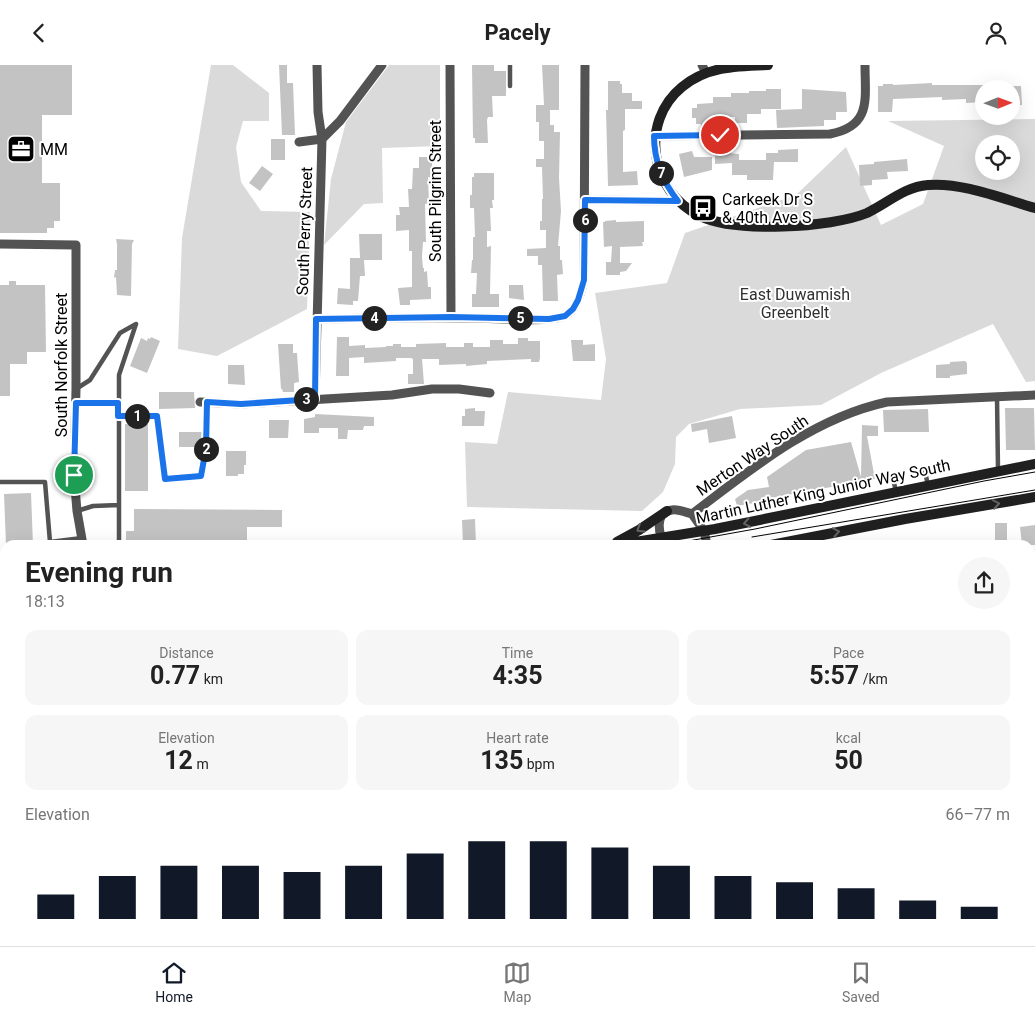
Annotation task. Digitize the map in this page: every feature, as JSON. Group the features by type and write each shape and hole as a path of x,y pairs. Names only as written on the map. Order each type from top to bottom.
{"main road":[{"path":"768,65 704,69 672,96 664,109 654,136 654,150 658,165 669,190 678,201 700,216 724,224 738,226 812,225 867,213 904,191 929,185 960,187 1035,208"},
{"name":"Martin Luther King Junior Way South","path":"671,540 704,531 1035,464"},
{"path":"815,540 1035,497"},
{"path":"620,540 667,511"}],"street":[{"name":"South Perry Street","path":"315,399 322,139 318,112 317,65"},
{"path":"300,142 322,139 340,121 382,65"},
{"name":"South Pilgrim Street","path":"450,65 451,317"},
{"path":"316,319 451,317 549,319 565,316 573,309 584,280 585,65"},
{"path":"654,136 830,134 848,129 860,119 865,102 865,65"},
{"path":"585,200 678,201"},
{"name":"South Norfolk Street","path":"0,244 76,245 74,475 77,511 83,540"},
{"path":"204,402 241,404 392,395 432,389 459,389 490,393"},
{"name":"Merton Way South","path":"692,514 776,453 812,431 867,406 887,402 1035,395"},
{"name":"Merton Way South","path":"667,511 674,510 692,514 704,531 706,540"},
{"path":"664,540 660,521 662,515 667,511"}],"lane":[{"path":"510,65 510,86"},
{"path":"76,389 90,380 120,333 136,324 119,375 119,540"},
{"path":"997,397 998,470"},
{"path":"118,416 157,416 165,479 201,476 206,448 204,402"},
{"path":"76,403 118,403"},
{"path":"926,472 928,485"},
{"path":"893,478 896,492"},
{"path":"0,482 45,482 50,540"},
{"path":"77,511 93,506 118,505"},
{"path":"0,591 0,611"}],"green space":[{"path":"211,65 233,65 269,93 269,121 243,121 236,147 241,182 261,211 310,212 307,309 217,356 178,349 182,238"},
{"path":"389,65 440,65 440,146 382,148 383,203 364,204 324,245 331,179 346,122"},
{"name":"East Duwamish Greenbelt","path":"1020,119 1035,119 1035,381 1026,382 993,324 881,373 821,405 740,409 689,424 676,437 675,464 663,492 642,511 467,507 465,442 497,444 508,392 601,400 606,359 595,293 667,283 685,233 796,195 846,147 881,225 923,204 944,146 888,121 975,120 975,125 1020,125"}],"building":[{"name":"MM","path":"0,65 72,65 72,115 42,115 42,183 60,183 60,221 54,221 54,228 47,228 47,233 0,233"},
{"path":"279,65 287,65 287,83 293,83 295,135 282,135"},
{"path":"472,65 494,65 494,71 506,71 506,96 492,96 493,117 488,117 487,120 488,143 475,143 475,138 473,138"},
{"path":"542,65 559,65 559,110 550,110 550,125 554,125 554,132 560,132 559,178 561,211 558,246 560,246 563,274 557,275 558,301 543,301 542,265 538,265 538,256 527,256 527,249 546,248 546,230 540,230 543,199 542,167 536,167 536,159 544,159 544,141 539,141 539,122 536,122 536,105 544,105"},
{"path":"608,81 620,81 622,93 632,93 632,101 642,101 642,109 625,109 625,130 623,131 623,172 637,171 638,185 608,186 606,110 608,110"},
{"path":"932,83 932,85 975,85 975,102 966,103 966,99 942,100 942,97 893,99 892,112 878,112 878,86 883,86 883,84"},
{"path":"1020,86 1021,86 1022,105 1020,105"},
{"path":"766,89 781,89 781,109 761,109 761,114 747,114 747,123 735,123 735,117 709,117 709,126 701,126 701,124 696,124 696,118 692,118 692,108 697,108 697,104 713,103 713,97 731,97 731,93 749,93 749,91 766,91"},
{"path":"802,89 846,92 847,112 836,112 836,120 824,120 824,126 777,128 776,110 802,109"},
{"path":"271,139 285,139 285,160 271,160"},
{"path":"798,149 798,162 774,162 773,180 747,180 747,175 732,175 732,163 715,164 715,152 739,154 739,160 766,160 766,153"},
{"path":"692,151 694,157 712,157 712,170 684,177 679,154"},
{"path":"419,157 432,157 432,178 428,177 429,203 425,204 426,242 423,242 422,257 424,272 427,271 428,287 431,287 431,299 410,300 410,305 400,305 398,288 412,287 412,251 409,251 409,230 396,231 396,215 400,215 399,207 409,207 408,189 412,189 413,168 419,168"},
{"path":"907,159 908,171 887,172 888,179 872,180 872,185 860,186 859,165"},
{"path":"262,166 273,174 260,191 249,183"},
{"path":"474,173 494,173 494,200 492,200 493,208 490,208 491,231 487,231 487,247 491,246 490,294 499,294 499,307 472,307 472,294 476,294 477,273 471,273 473,237 475,237 474,208 470,208 470,195 472,195 472,177 474,177"},
{"path":"616,220 616,222 644,221 644,242 642,242 643,246 620,247 620,263 632,263 626,271 620,272 620,275 606,275 606,262 611,262 612,246 604,247 603,222"},
{"path":"359,234 382,234 382,260 364,260 365,276 360,276 358,301 353,301 353,305 337,304 338,288 350,289 350,258 360,258"},
{"path":"116,239 134,240 132,244 131,296 117,295 116,277 114,278 115,270 117,270"},
{"path":"9,281 16,281 16,285 45,285 46,352 27,352 27,364 10,364 10,396 0,396 0,285 9,285"},
{"path":"509,285 523,285 524,300 509,298"},
{"path":"151,337 160,341 147,373 130,366 141,338 147,341"},
{"path":"337,337 349,337 349,346 365,345 365,348 393,346 393,344 401,344 401,347 416,347 416,344 446,343 446,347 464,347 464,343 473,343 473,347 490,347 490,340 503,340 503,344 518,344 518,338 528,338 528,341 540,341 540,358 539,362 531,362 531,359 487,361 487,364 466,366 466,364 439,365 439,359 422,359 424,384 408,384 408,374 413,374 413,359 411,358 396,358 396,361 364,363 364,357 349,358 349,376 336,376"},
{"path":"571,340 583,340 583,345 595,344 595,361 573,361"},
{"path":"278,344 293,344 293,353 297,353 299,382 294,383 294,392 283,392 281,389"},
{"path":"965,361 967,363 967,374 950,376 950,378 936,378 936,365"},
{"path":"228,365 244,365 245,385 228,384"},
{"path":"159,392 194,392 195,408 159,409"},
{"path":"475,408 475,411 485,411 484,426 462,426 462,416 465,416 465,409"},
{"path":"1005,408 1034,408 1035,450 1006,450"},
{"path":"928,409 929,432 884,432 883,410"},
{"path":"315,414 374,417 374,426 364,426 363,430 348,430 347,439 338,439 338,428 319,428 319,433 304,433 304,419 315,417"},
{"path":"732,416 736,438 709,443 707,429 692,432 691,424"},
{"path":"269,420 289,420 288,438 269,438"},
{"path":"125,424 148,424 148,491 125,491"},
{"path":"862,425 878,426 878,436 867,436 875,479 737,506 735,499 748,490 769,487 767,477 806,450 851,442 861,477"},
{"path":"179,432 202,432 202,447 179,447"},
{"path":"226,451 246,451 244,474 226,476"},
{"path":"31,493 33,540 6,540 4,494"},
{"path":"134,509 282,510 282,527 247,527 247,540 126,540 126,531 134,531"},
{"path":"475,519 476,540 463,540 462,520"},
{"path":"995,523 1007,523 1007,540 995,540"},
{"path":"1035,525 1035,540 1021,540 1020,527"}],"tram line":[{"path":"694,540 1035,472"},
{"path":"752,537 1035,490"}],"place":[{"name":"MM","path":"21,149"},
{"name":"Carkeek Dr S & 40th Ave S","path":"703,208"}],"route":[{"path":"74,475 76,403 118,403 118,416 157,416 165,479 201,476 206,448 207,402 241,404 315,399 316,319 451,317 549,319 565,316 570,313 578,300 584,280 585,200 678,201 669,190 658,165 654,150 654,136 720,135"}]}
